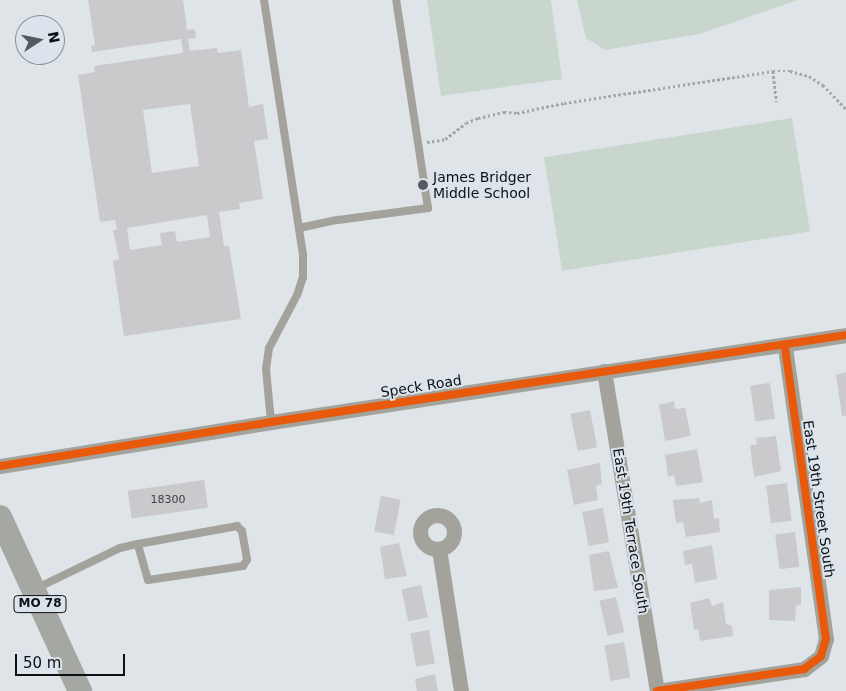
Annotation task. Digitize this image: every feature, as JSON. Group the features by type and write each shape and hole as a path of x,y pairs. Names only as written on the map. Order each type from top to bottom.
{"main road":[{"name":"MO 78","path":"0,517 80,691"}],"street":[{"name":"Speck Road","path":"0,466 271,422 846,336"},
{"name":"East 19th Street South","path":"657,691 804,668 821,656 826,639 785,346"},
{"name":"East 19th Terrace South","path":"604,372 657,691"},
{"path":"439,549 461,691"}],"lane":[{"path":"264,0 303,254 303,277 297,295 273,337 267,362 267,392 271,422"},
{"path":"299,228 338,220 428,208 396,0"},
{"path":"34,590 120,548 138,544 237,526 242,531 247,560 243,566 148,580 138,544"}],"path":[{"path":"418,143 445,139 466,123 504,112 517,113 564,103 774,71 790,71 809,76 823,85 846,109"},
{"path":"774,71 777,102"}],"shaded area":[{"path":"427,0 551,0 562,79 441,96"},
{"path":"577,0 798,0 699,34 605,50 586,38"},
{"path":"792,118 810,232 562,271 544,157"}],"building":[{"path":"88,0 183,0 187,30 195,29 196,38 188,39 190,51 217,48 218,53 241,50 249,107 263,104 268,139 254,141 263,199 239,203 240,209 219,212 224,246 229,246 241,319 124,336 113,261 119,259 113,230 117,230 115,220 100,222 78,75 95,72 94,66 183,53 181,39 92,52 91,46 95,45","holes":["190,104 199,166 152,173 143,110","207,215 210,237 177,242 175,231 160,233 162,245 130,250 127,228"]},
{"path":"846,372 846,416 842,416 836,375"},
{"path":"770,383 775,419 755,421 750,386"},
{"path":"674,401 675,409 685,408 691,436 665,441 659,405"},
{"path":"590,410 597,447 578,451 570,414"},
{"path":"776,436 781,471 754,477 750,445 757,445 756,438"},
{"path":"697,449 703,482 676,486 674,475 668,477 665,455"},
{"path":"600,463 602,484 596,486 598,500 574,505 567,470"},
{"path":"204,480 208,508 132,518 128,491"},
{"path":"787,483 792,521 771,523 766,486"},
{"path":"381,496 401,500 394,535 374,531"},
{"path":"699,498 700,503 712,500 714,519 719,518 720,532 686,537 683,522 676,523 673,500"},
{"path":"603,508 609,542 588,546 582,512"},
{"path":"795,532 799,567 779,569 775,534"},
{"path":"399,543 407,576 385,579 380,547"},
{"path":"712,545 717,579 695,583 692,564 685,565 683,551"},
{"path":"609,551 618,588 594,591 589,555"},
{"path":"421,585 428,617 408,621 401,589"},
{"path":"801,587 801,604 796,606 795,621 769,620 769,590"},
{"path":"616,597 624,632 608,636 599,601"},
{"path":"709,598 712,606 723,602 726,624 732,626 733,636 700,641 698,629 694,630 690,603"},
{"path":"429,630 435,663 416,667 410,633"},
{"path":"624,642 630,677 611,681 604,645"},
{"path":"435,674 438,691 417,691 415,679"}],"cycle path":[{"path":"0,466 271,422 846,335"},
{"path":"657,691 804,669 821,656 826,639 785,346"}],"place":[{"name":"James Bridger Middle School","path":"423,185"}]}
